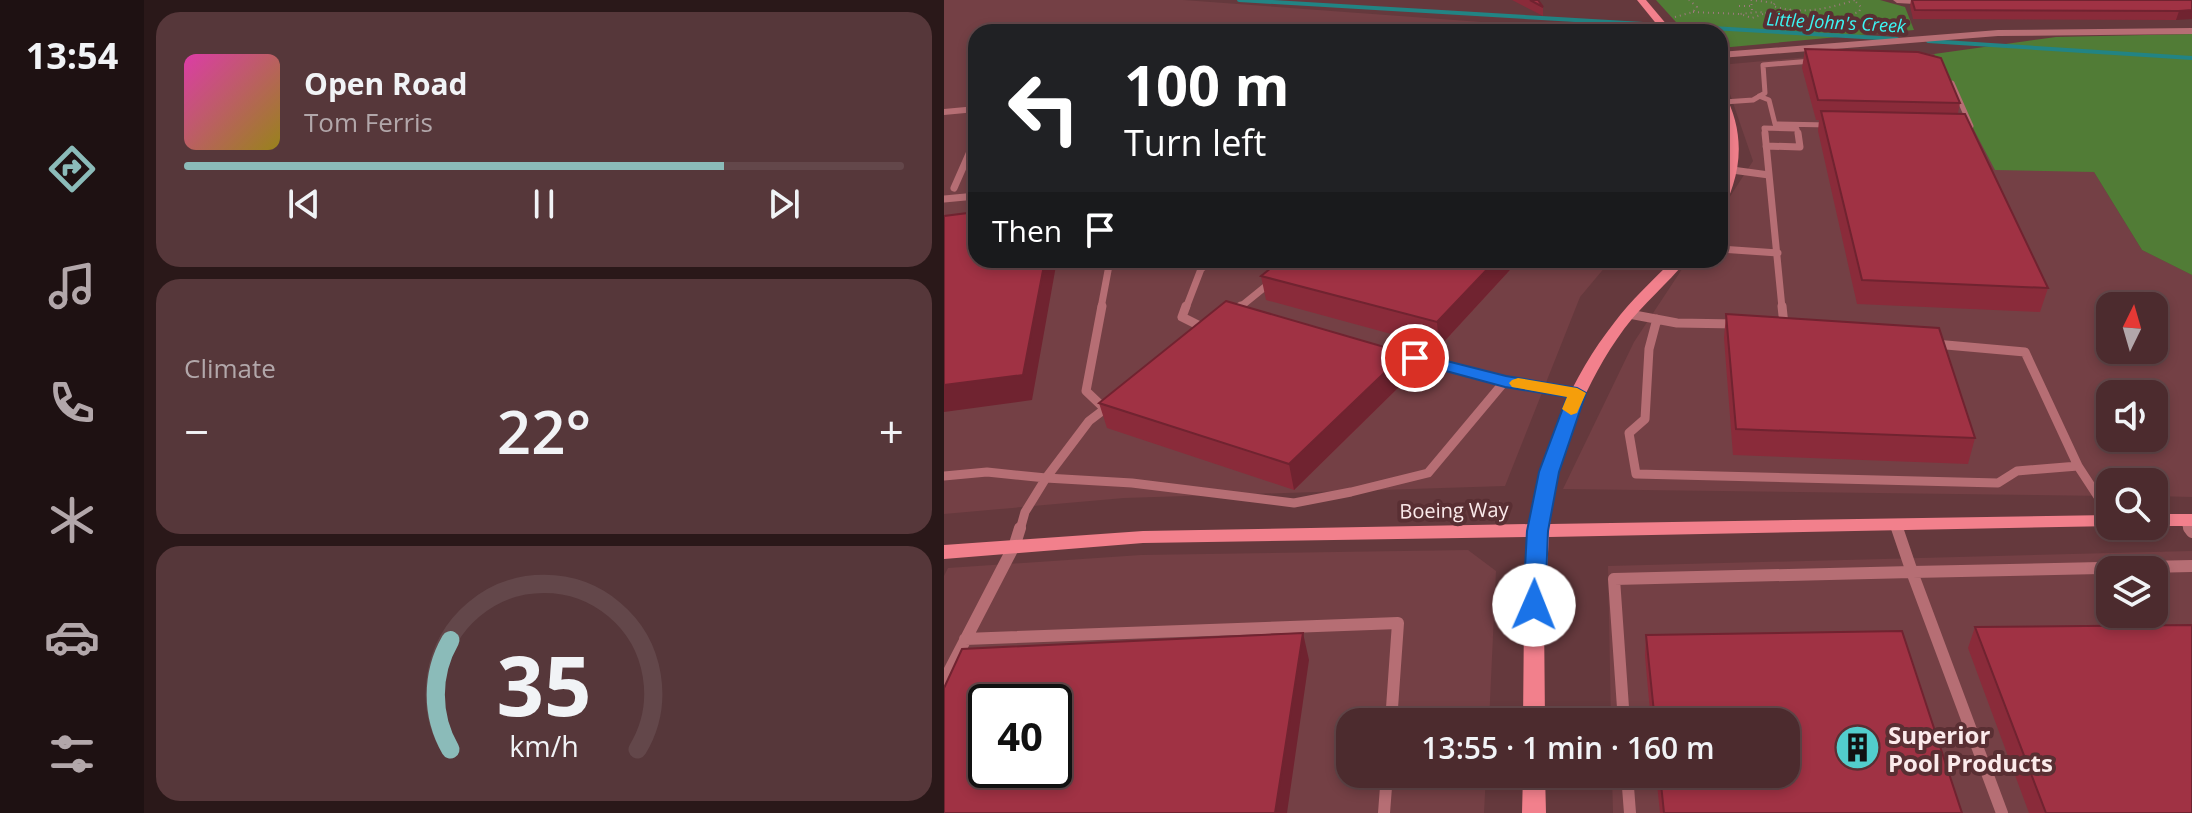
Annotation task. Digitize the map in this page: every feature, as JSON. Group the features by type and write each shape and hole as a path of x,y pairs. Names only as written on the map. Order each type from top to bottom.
{"street":[{"path":"1641,0 1661,24"},
{"path":"1898,1 1948,3"},
{"path":"1728,54 1950,36 2192,31"},
{"path":"944,112 968,110"},
{"path":"1728,127 1734,138 1732,170 1728,181"},
{"path":"1534,708 1534,576 1538,531 1549,472 1577,393 1596,359 1629,314 1672,268"},
{"name":"Boeing Way","path":"944,552 1015,544 1143,537 2096,521"},
{"path":"2168,522 2189,524"},
{"path":"1534,788 1534,813"}],"lane":[{"path":"1728,99 1747,101 1765,93 1763,65 1818,61"},
{"path":"1948,75 1971,126 1950,129"},
{"path":"1759,96 1769,100 1775,124 1841,126"},
{"path":"1766,146 1800,147 1797,129 1764,128 1769,175 1786,325"},
{"path":"954,188 968,156"},
{"path":"1732,170 1769,175"},
{"path":"944,199 968,197"},
{"path":"1728,250 1778,253"},
{"path":"1105,409 1086,391 1109,268"},
{"path":"1202,268 1182,317 1222,320 1250,314"},
{"path":"1198,339 1278,277"},
{"path":"1629,314 1677,323 1754,324"},
{"path":"1657,319 1649,349 1645,419 1629,433 1636,474 1998,483 2017,471 2078,466"},
{"path":"1770,325 1786,325 1799,331"},
{"path":"1924,344 2025,352 2078,466 2096,494"},
{"path":"1385,350 1505,381 1577,393"},
{"path":"944,476 987,472 1148,485 1294,503 1428,473 1505,381"},
{"path":"944,681 1015,544 1025,512 1089,421 1116,400"},
{"path":"1896,525 2002,813"},
{"path":"1623,708 1614,579 2192,566"},
{"path":"965,639 1398,623 1392,708"},
{"path":"1384,813 1386,788"},
{"path":"1628,788 1630,813"}],"path":[{"path":"1689,0 1697,7 1693,12"},
{"path":"1752,8 1750,0 1775,3 1773,6"},
{"path":"1657,20 1693,12 1740,14 1752,18 1763,14 1823,19 1847,17 1859,12 1861,7 1855,0 1809,10 1766,6"},
{"path":"1739,6 1763,14"},
{"path":"1740,14 1752,8"},
{"path":"1790,9 1795,16"}],"shaded area":[{"path":"944,0 1183,0 1510,24 968,24 968,268 1604,268 1580,297 1505,486 1124,498 944,514"},
{"path":"1864,52 1934,54 1990,160 2094,172 2142,250 2192,275 2192,497 2168,496 2168,468 2096,468 2096,496 1563,489 1634,342 1683,268 1728,268 1728,200 1753,161 1728,88 1728,64"},
{"path":"1468,550 1496,571 1490,708 1336,708 1336,788 1485,788 1484,813 944,813 944,576 948,568 1141,555"},
{"path":"2192,551 2192,813 1613,813 1612,788 1800,788 1800,708 1611,708 1608,566"}],"green space":[{"path":"1656,0 1880,0 1905,7 1914,30 1728,47 1728,24 1678,24"},
{"path":"2192,34 2192,275 2142,250 2094,172 1995,170 1934,54 2056,37"}],"building":[{"path":"1912,0 2192,0 2192,10 1915,10"},
{"path":"1805,49 1918,52 1941,58 1960,103 1818,100"},
{"path":"1821,111 1965,114 2048,288 1862,280"},
{"path":"968,213 968,268 1043,268 1023,375 944,385 944,216"},
{"path":"1271,268 1488,268 1437,322 1261,276"},
{"path":"1226,301 1405,353 1289,464 1099,403"},
{"path":"1726,314 1939,328 1975,438 1736,429"},
{"path":"2168,625 2192,625 2192,813 2046,813 1975,627 2168,628"},
{"name":"Superior Pool Products","path":"1902,631 1962,813 1664,813 1661,788 1800,788 1800,708 1654,708 1646,635"},
{"path":"1303,633 1275,813 944,813 944,688 962,649"}],"waterway":[{"name":"Little John's Creek","path":"1239,0 1644,24"},
{"name":"Little John's Creek","path":"1728,29 1897,39"},
{"name":"Little John's Creek","path":"1928,41 2192,58"}],"slow traffic":[{"path":"1518,383 1577,393 1571,409"}],"place":[{"name":"Superior Pool Products","path":"1857,748"}],"route":[{"path":"1415,358 1505,381 1577,393 1549,472 1538,531 1534,605"}]}
